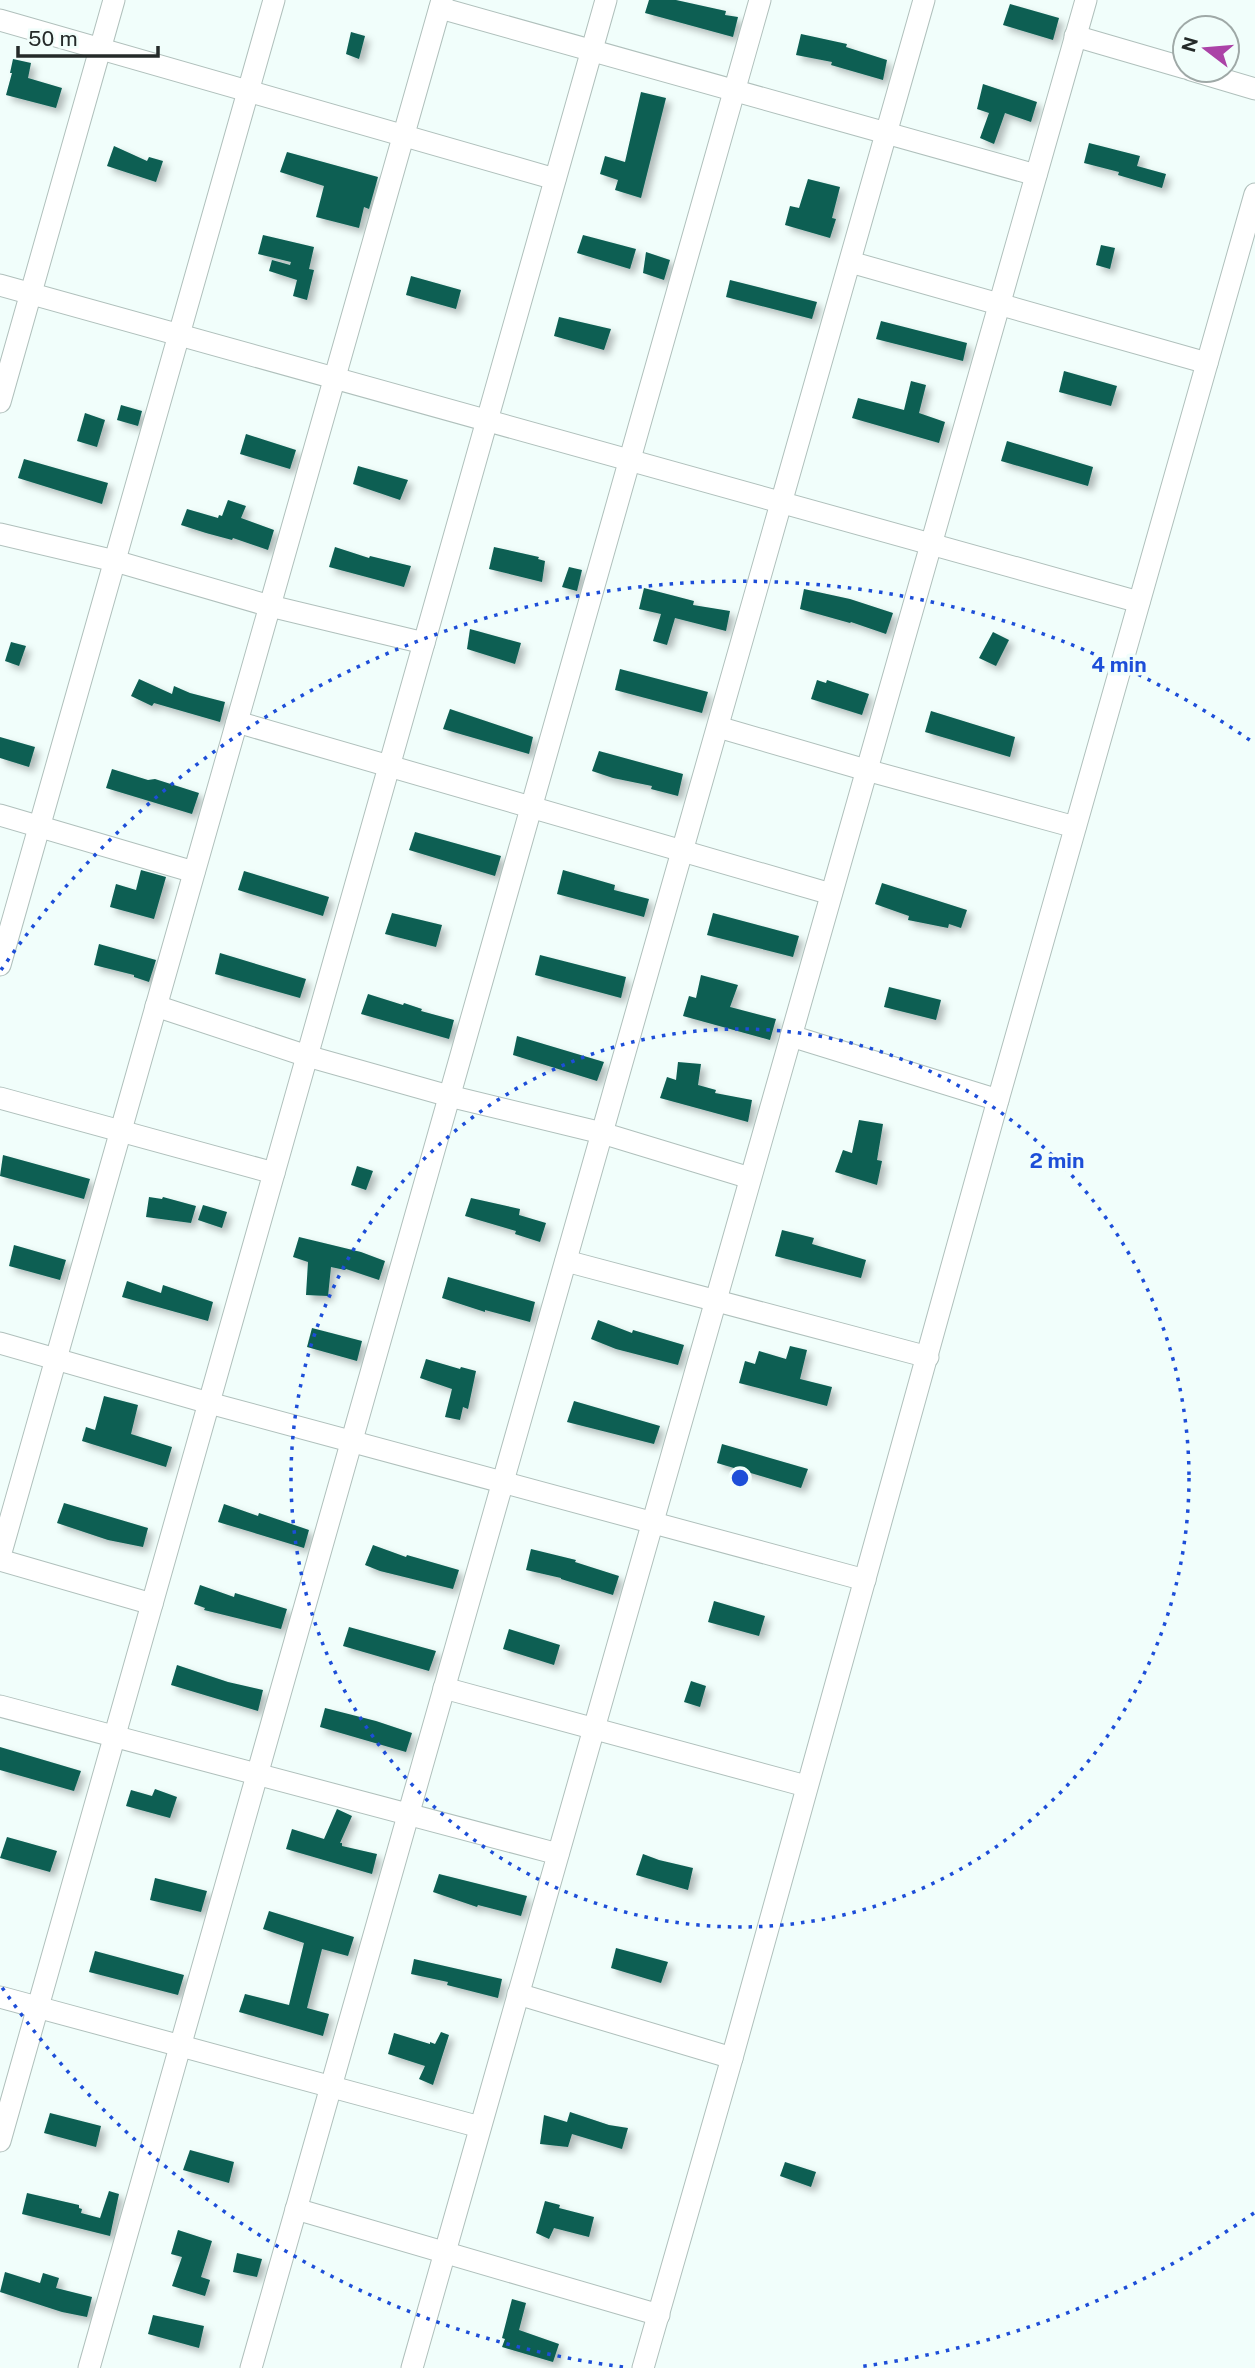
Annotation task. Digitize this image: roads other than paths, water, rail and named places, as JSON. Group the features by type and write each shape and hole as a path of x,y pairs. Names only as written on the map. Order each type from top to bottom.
{"street":[{"path":"0,402 114,0"},
{"path":"0,965 274,0"},
{"path":"0,2141 606,0"},
{"path":"89,2368 760,0"},
{"path":"251,2368 924,0"},
{"path":"412,2368 1086,0"},
{"path":"152,1604 0,1558 441,4 592,51 1036,174"},
{"path":"0,20 555,179"},
{"path":"1075,36 1171,64"},
{"path":"1238,84 1255,89"},
{"path":"643,2368 1255,194"},
{"path":"849,262 1207,363"},
{"path":"0,285 1139,602"},
{"path":"0,534 115,561 270,606 424,643"},
{"path":"237,722 831,894"},
{"path":"718,727 1075,827"},
{"path":"0,815 194,872"},
{"path":"156,1006 307,1056 449,1096 602,1133 750,1178"},
{"path":"791,1037 998,1100"},
{"path":"0,1098 274,1173"},
{"path":"566,1261 928,1357"},
{"path":"0,1343 209,1403 865,1580"},
{"path":"444,1688 806,1786"},
{"path":"0,1706 558,1854"},
{"path":"518,1994 732,2058"},
{"path":"0,1997 480,2127"},
{"path":"296,2210 659,2315"}]}
